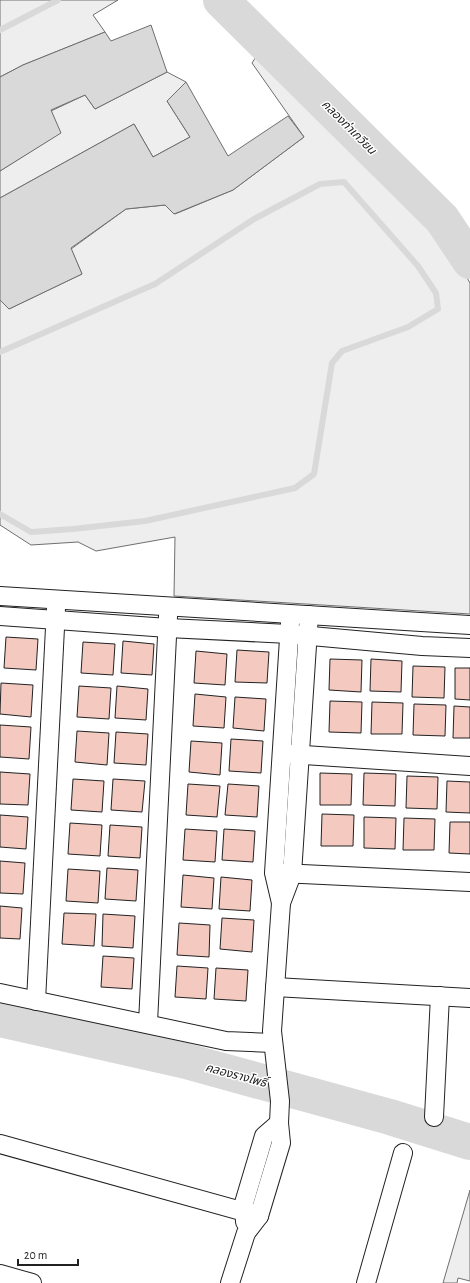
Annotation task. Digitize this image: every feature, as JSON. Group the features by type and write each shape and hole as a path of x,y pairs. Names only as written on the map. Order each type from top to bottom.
{"street":[{"path":"0,596 168,605 470,625"},
{"path":"36,1001 56,599"},
{"path":"148,1023 168,605"},
{"path":"230,1283 251,1213 264,1136 279,1123 280,1101 273,1049 275,987 282,903 292,874 290,614"},
{"path":"282,903 274,873 308,635 309,615"},
{"path":"0,616 168,628 308,635 422,646 470,648"},
{"path":"422,646 423,623"},
{"path":"291,754 470,766"},
{"path":"274,873 470,882"},
{"path":"275,987 470,998"},
{"path":"0,993 148,1023 226,1041 273,1049"},
{"path":"434,1117 440,996"},
{"path":"0,1144 251,1213"},
{"path":"366,1283 403,1153"},
{"path":"0,1274 32,1283"}],"shaded area":[{"path":"0,0 118,0 93,15 105,32 23,65 0,77"},
{"path":"151,25 167,72 95,109 85,95 51,110 61,133 0,171 0,77 23,65 105,32 111,41"},
{"path":"263,46 344,133 348,149 453,253 470,283 470,614 174,596 175,537 96,551 78,542 31,545 0,525 0,300 9,309 82,274 71,249 126,209 165,205 175,214 233,190 304,137 252,63"},
{"path":"167,72 186,82 167,101 190,137 153,157 134,124 0,198 0,171 60,133 51,111 85,95 95,109"},
{"path":"186,82 228,156 288,116 304,137 233,190 174,214 165,205 126,209 71,248 82,274 9,309 0,300 0,198 134,124 153,157 190,137 167,101"},
{"path":"470,1190 470,1281 458,1278 457,1283 443,1283"}],"building":[{"path":"6,637 38,639 36,670 4,668"},
{"path":"123,641 154,644 152,675 121,673"},
{"path":"83,642 115,644 113,675 81,673"},
{"path":"237,650 269,652 267,683 235,682"},
{"path":"196,651 227,654 225,685 194,683"},
{"path":"330,659 362,660 361,692 329,690"},
{"path":"371,659 402,661 401,692 370,691"},
{"path":"413,666 445,667 444,698 412,697"},
{"path":"455,668 470,668 470,700 455,699"},
{"path":"1,683 33,685 31,717 0,714"},
{"path":"79,686 111,688 109,719 77,717"},
{"path":"117,686 148,689 146,720 115,718"},
{"path":"195,694 226,697 224,728 193,726"},
{"path":"235,697 266,699 264,731 233,728"},
{"path":"330,701 362,702 361,733 329,732"},
{"path":"372,702 403,703 402,734 371,734"},
{"path":"414,704 446,705 445,736 413,735"},
{"path":"454,706 470,707 470,738 453,738"},
{"path":"0,725 31,727 29,759 0,757"},
{"path":"77,731 109,733 107,765 75,762"},
{"path":"116,732 148,734 146,765 114,763"},
{"path":"231,739 263,741 261,773 229,771"},
{"path":"191,741 222,743 220,775 189,772"},
{"path":"0,772 30,774 28,805 0,804"},
{"path":"320,773 352,774 351,805 320,805"},
{"path":"364,773 396,774 395,806 363,805"},
{"path":"407,776 438,777 437,809 406,808"},
{"path":"73,779 104,781 102,812 71,810"},
{"path":"113,779 145,781 142,812 111,810"},
{"path":"447,781 470,782 470,813 446,812"},
{"path":"188,784 220,786 217,817 186,815"},
{"path":"228,784 259,786 257,817 225,815"},
{"path":"322,814 354,815 353,846 321,846"},
{"path":"0,815 28,817 26,849 0,847"},
{"path":"364,817 396,818 395,849 364,848"},
{"path":"404,818 435,819 434,850 403,850"},
{"path":"450,822 470,822 470,854 449,853"},
{"path":"70,823 102,825 100,856 68,854"},
{"path":"110,825 142,827 140,858 108,856"},
{"path":"185,829 217,831 215,862 183,860"},
{"path":"224,829 255,831 253,862 222,860"},
{"path":"0,861 25,863 23,894 0,893"},
{"path":"107,868 138,870 136,901 105,899"},
{"path":"68,869 100,871 98,903 66,901"},
{"path":"183,875 214,878 212,909 181,907"},
{"path":"221,877 252,880 250,911 219,909"},
{"path":"0,906 22,908 20,939 0,938"},
{"path":"64,913 96,914 94,946 62,944"},
{"path":"103,914 135,916 133,948 102,946"},
{"path":"222,918 254,920 252,952 220,949"},
{"path":"179,923 210,925 209,957 177,955"},
{"path":"103,956 134,958 132,989 101,987"},
{"path":"177,966 208,968 206,999 175,997"},
{"path":"216,968 248,970 246,1001 214,999"}],"waterway":[{"path":"0,30 58,0"},
{"name":"คลองท่าเกวียน","path":"221,0 442,219 470,261"},
{"path":"0,352 155,284 254,219 320,184 344,182 418,266 436,293 438,309 408,327 342,351 332,363 314,474 295,488 145,521 73,529 31,532 0,514"},
{"name":"คลองรางโพธิ์","path":"0,1019 186,1061 390,1117 470,1142"}]}
